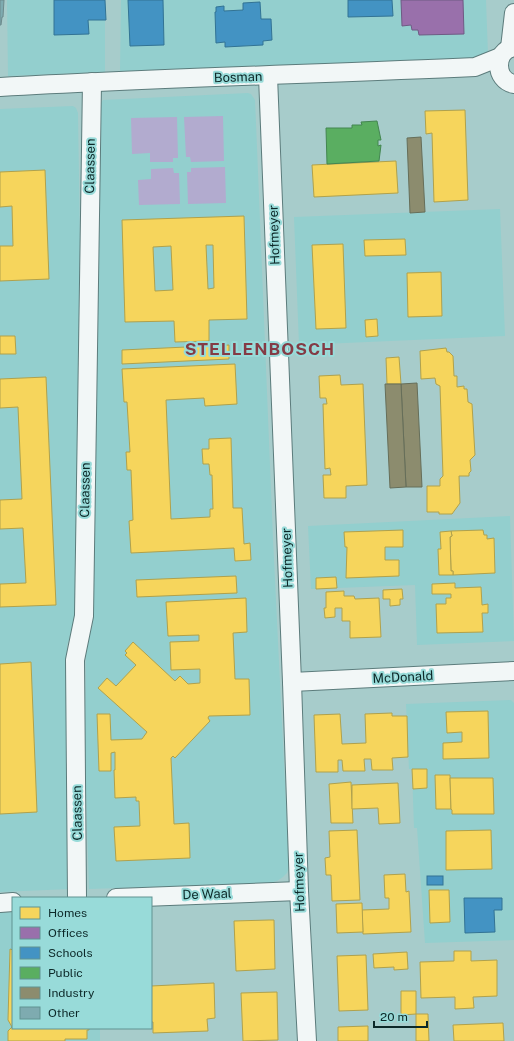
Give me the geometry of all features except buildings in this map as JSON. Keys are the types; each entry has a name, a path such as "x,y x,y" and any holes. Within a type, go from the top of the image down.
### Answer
{"street":[{"path":"510,84 499,70 499,63 508,50 514,13"},
{"name":"Bosman","path":"0,87 475,67 508,50"},
{"name":"Bosman","path":"475,67 510,84"},
{"name":"Hofmeyer","path":"268,76 299,891 307,1041"},
{"name":"Claassen","path":"77,897 75,660 84,616 92,82"},
{"name":"McDonald","path":"292,682 514,671"},
{"name":"De Waal","path":"142,897 299,891"},
{"path":"0,903 12,902"}],"shaded area":[{"path":"7,0 105,0 105,72 8,76"},
{"path":"121,0 486,0 488,55 471,58 120,72"},
{"path":"251,94 255,100 273,539 289,867 287,873 283,877 277,881 269,883 89,889 85,754 86,642 93,625 101,103 103,100"},
{"path":"73,106 76,108 78,113 80,241 75,623 67,645 66,729 70,889 0,892 0,109"},
{"path":"223,116 224,161 191,162 190,157 186,157 184,117"},
{"path":"177,117 178,158 173,158 173,162 150,162 150,153 132,154 131,118"},
{"path":"225,167 226,203 188,204 187,172 191,172 191,168"},
{"path":"173,168 174,173 179,173 180,204 139,205 138,180 151,179 151,169"},
{"path":"500,209 505,336 299,345 294,217"},
{"path":"510,516 514,641 417,645 415,585 311,589 308,526"},
{"path":"511,700 514,703 514,940 425,943 417,828 414,828 412,769 409,769 406,704"},
{"path":"12,912 12,1029 100,1029 100,1041 0,1041 0,913"}],"district":[{"name":"STELLENBOSCH","path":"260,349"}]}
